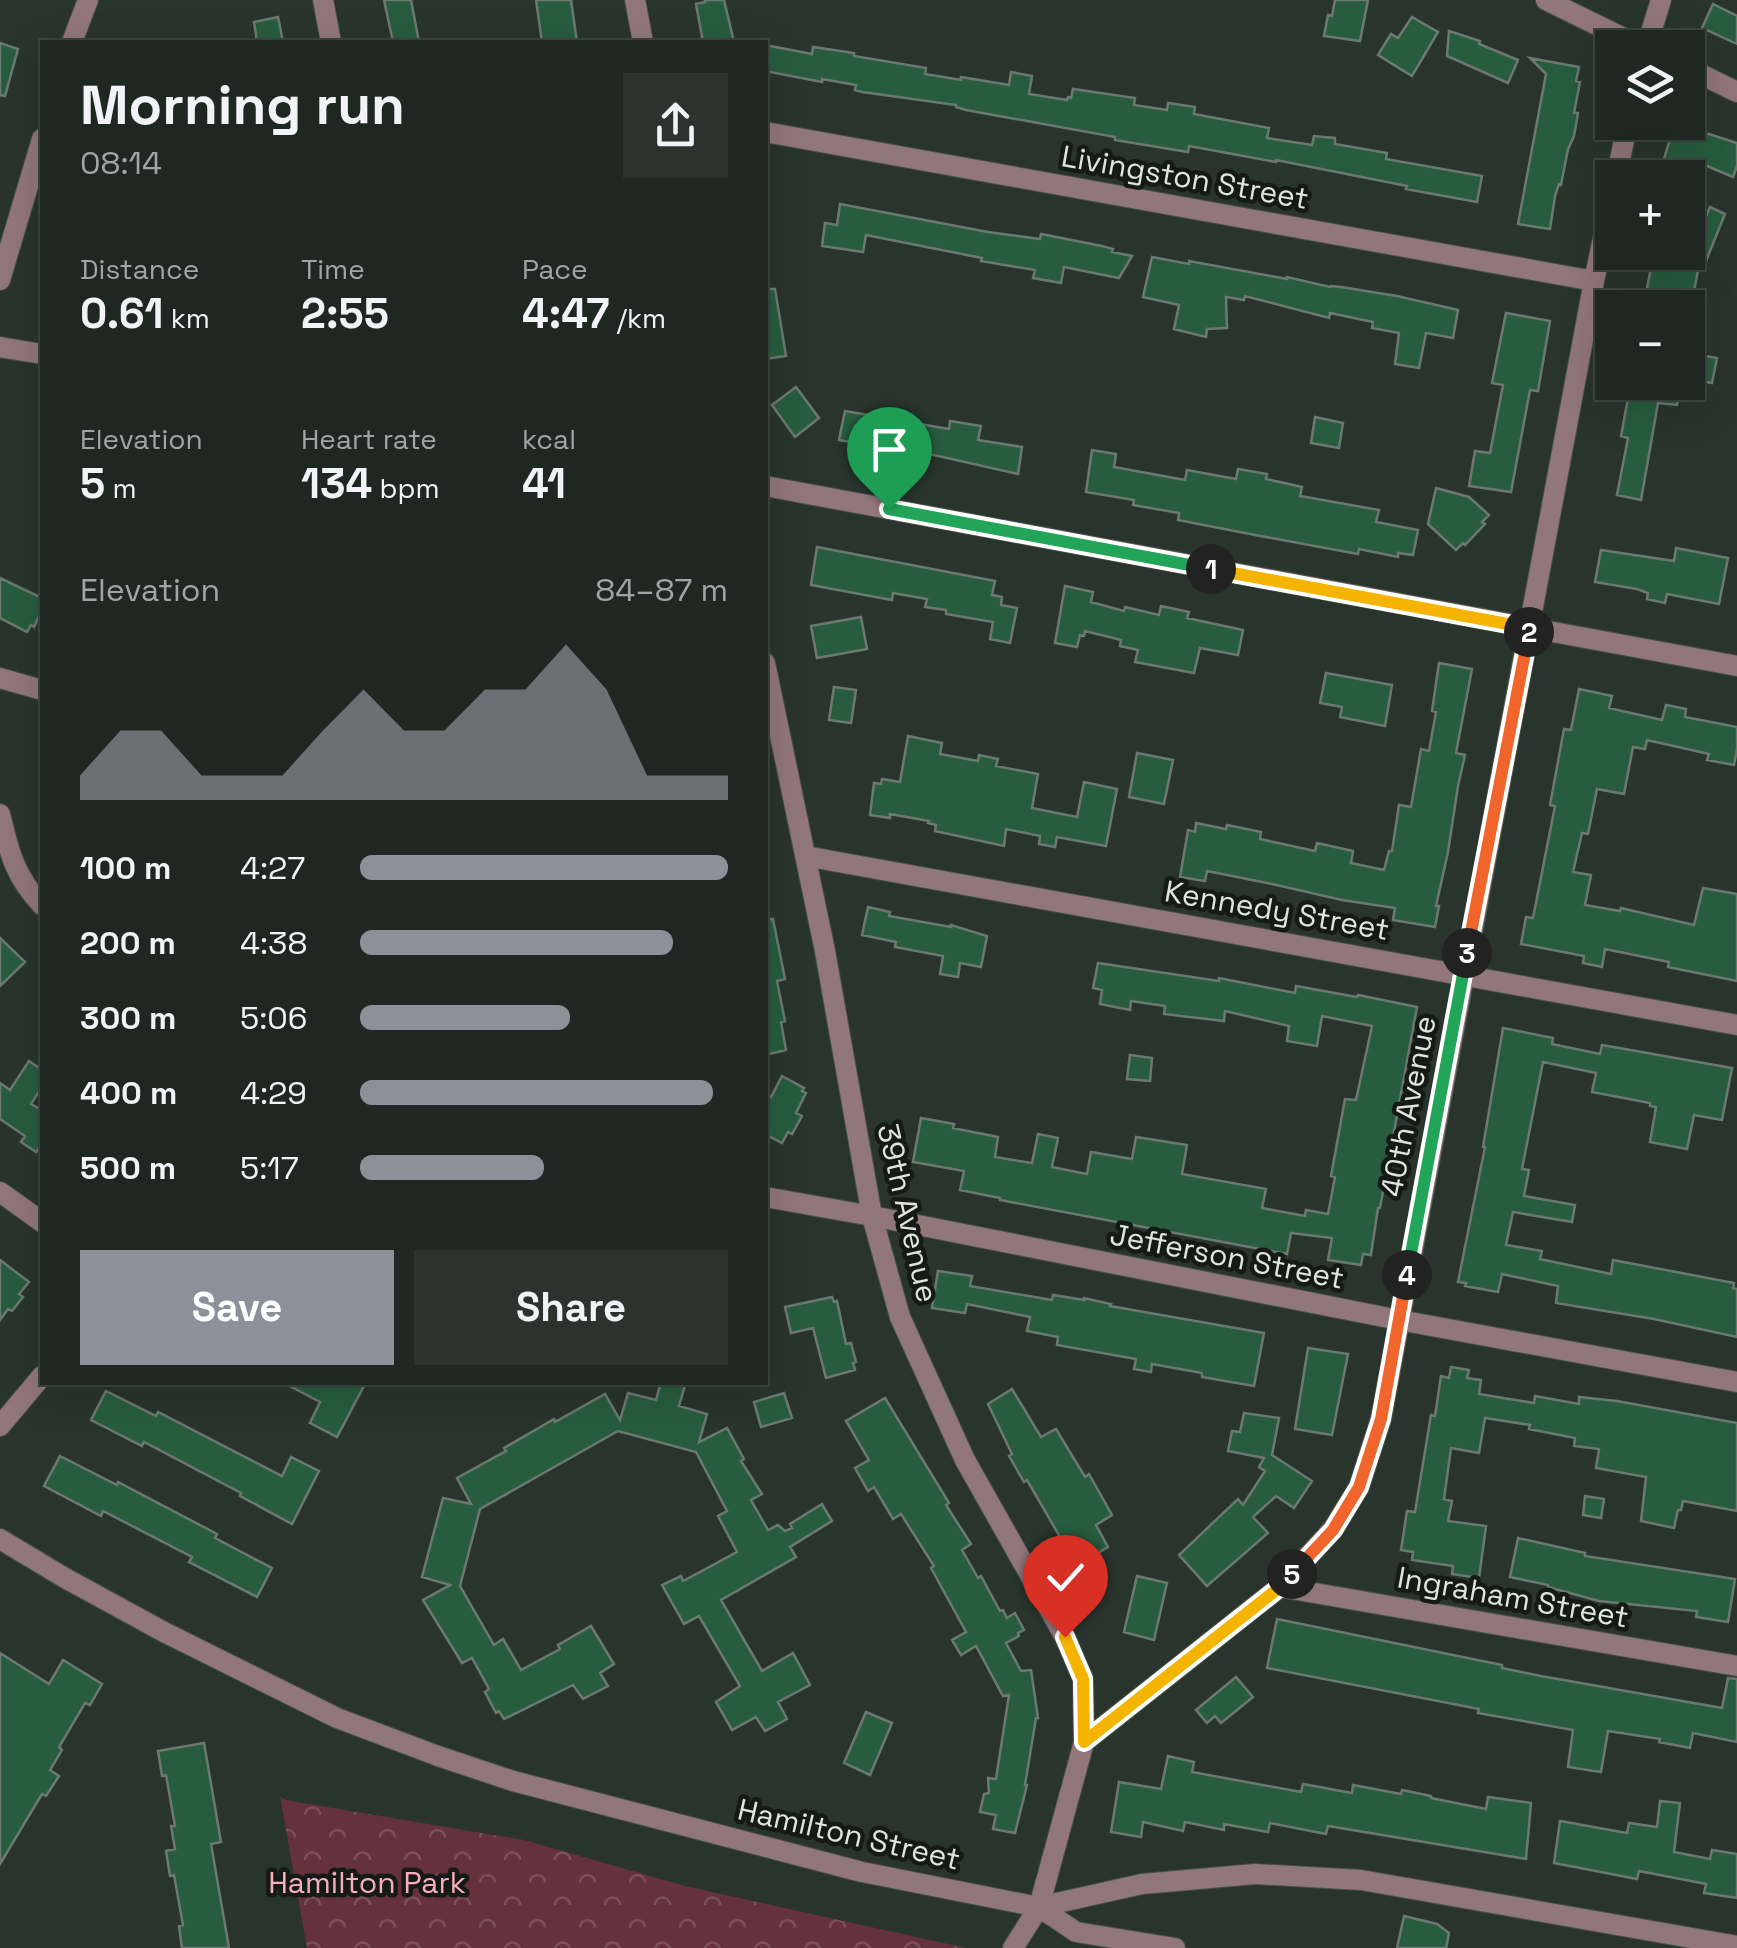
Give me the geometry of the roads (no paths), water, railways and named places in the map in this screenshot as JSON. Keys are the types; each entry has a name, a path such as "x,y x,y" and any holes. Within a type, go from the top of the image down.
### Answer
{"street":[{"path":"73,40 88,0"},
{"path":"323,0 331,40"},
{"path":"635,0 642,40"},
{"path":"1546,0 1608,30"},
{"path":"1651,30 1660,0"},
{"path":"1705,76 1737,92"},
{"name":"Livingston Street","path":"768,133 1594,281"},
{"path":"0,280 40,146"},
{"name":"40th Avenue","path":"1084,1742 1280,1587 1333,1530 1359,1487 1381,1419 1596,270"},
{"path":"0,347 40,354"},
{"path":"768,487 1737,666"},
{"name":"39th Avenue","path":"768,677 825,951 872,1216 900,1318 956,1442 1065,1637 1083,1679 1084,1742"},
{"path":"0,678 40,689"},
{"path":"0,814 10,859 40,903"},
{"name":"Kennedy Street","path":"805,856 1737,1025"},
{"path":"0,1192 40,1221"},
{"name":"Jefferson Street","path":"768,1198 1737,1382"},
{"path":"0,1426 40,1378"},
{"name":"Hamilton Street","path":"0,1539 164,1632 337,1718 513,1781 862,1872 1039,1906 1142,1884 1255,1874 1344,1879 1737,1946"},
{"name":"Ingraham Street","path":"1280,1587 1737,1666"},
{"path":"1012,1948 1039,1906 1084,1742"},
{"path":"1039,1906 1076,1932 1174,1948"}],"park label":[{"name":"Hamilton Park","path":"367,1882"}]}
